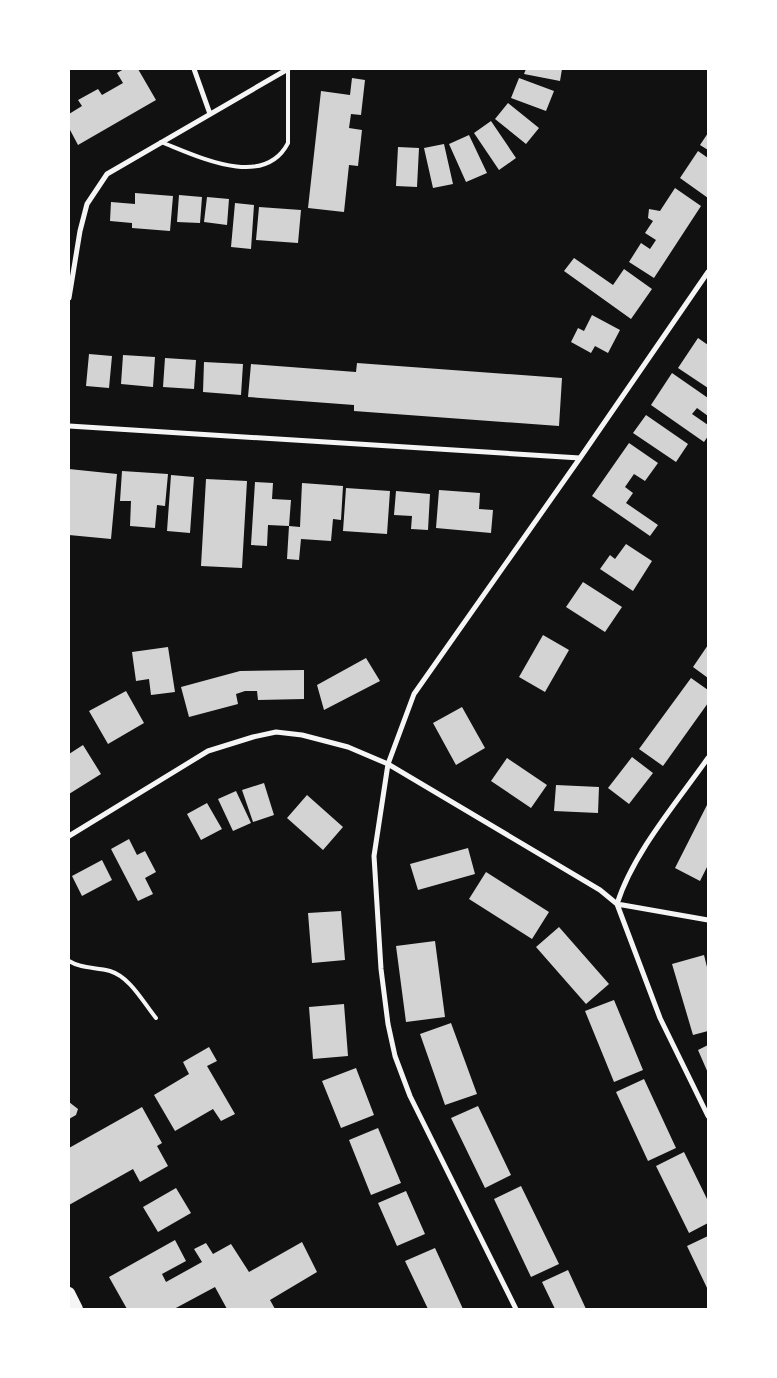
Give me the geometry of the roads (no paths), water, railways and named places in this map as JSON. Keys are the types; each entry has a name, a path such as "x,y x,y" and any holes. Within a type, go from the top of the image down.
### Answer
{"main road":[{"path":"69,1293 77,1309"}],"street":[{"path":"194,69 210,114"},
{"path":"69,298 80,231 87,204 107,174 288,69"},
{"path":"516,1309 410,1096 395,1056 388,1024 381,969 374,856 388,764 414,694 708,272"},
{"path":"69,426 580,458"},
{"path":"69,836 208,751 276,732 302,735 348,747 388,764 600,890 617,904 708,920"},
{"path":"708,758 640,856 622,888 617,904 660,1018 708,1116"}],"lane":[{"path":"161,142 219,163 238,166 254,166 275,160 288,143 288,69"},
{"path":"69,961 83,968 110,971 120,977 130,985 156,1018"}]}
